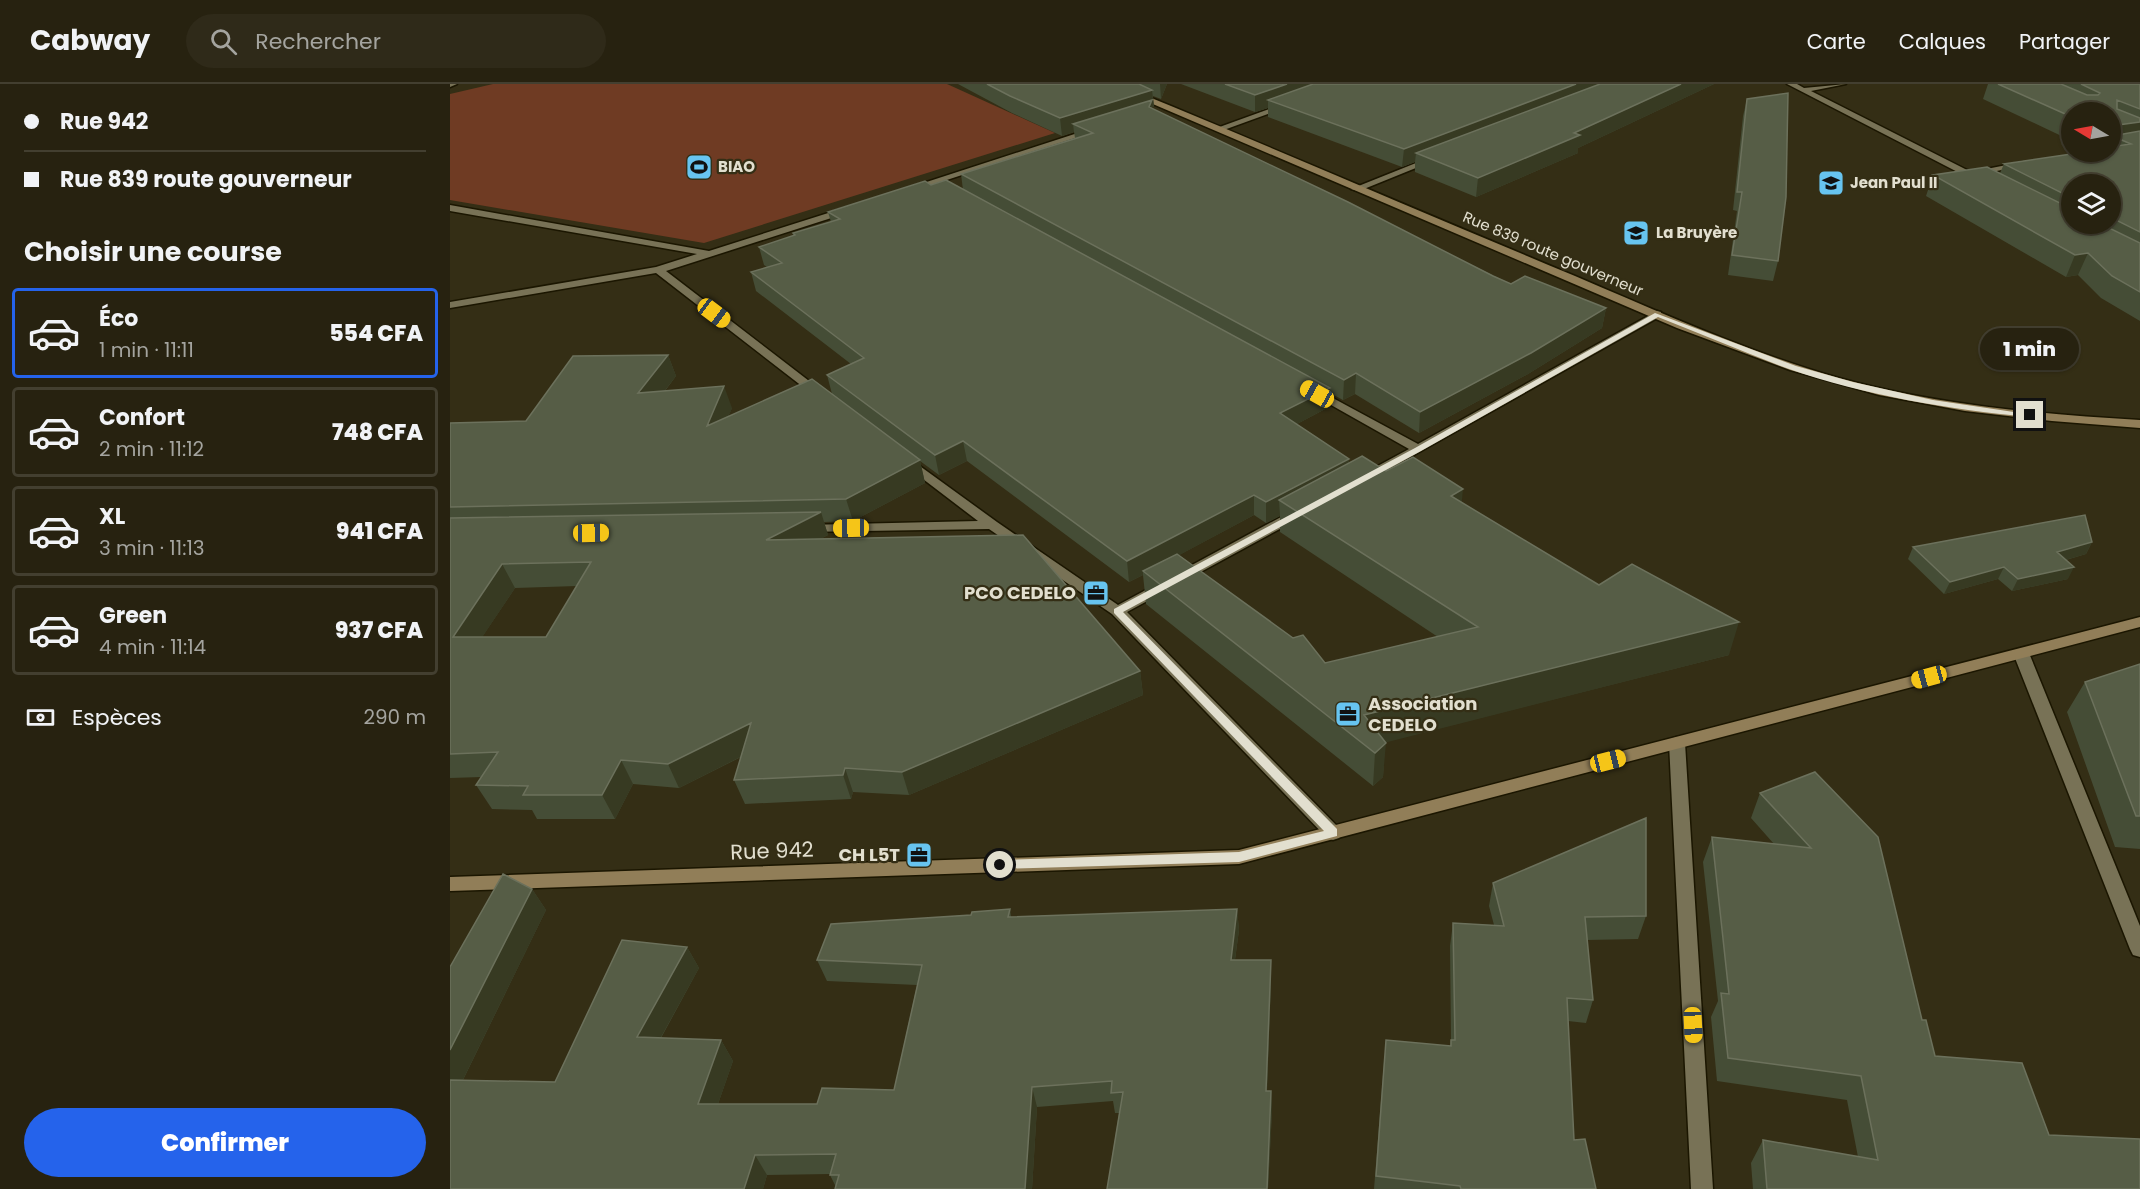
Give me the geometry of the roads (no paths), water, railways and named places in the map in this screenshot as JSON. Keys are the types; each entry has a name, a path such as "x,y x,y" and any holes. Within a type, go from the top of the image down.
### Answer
{"street":[{"name":"Rue 839 route gouverneur","path":"1110,84 1657,315 1794,368 1851,384 1986,411 2140,424"},
{"path":"1791,84 1989,185"},
{"path":"1803,90 1842,84"},
{"path":"1218,129 1296,103"},
{"path":"1156,111 1167,107"},
{"path":"899,193 938,185 1100,128"},
{"path":"1356,189 1444,155"},
{"path":"1969,174 2035,163"},
{"path":"450,305 658,270 855,207"},
{"path":"450,208 710,254"},
{"path":"658,270 835,405"},
{"path":"1356,483 1657,315"},
{"path":"1304,387 1418,449"},
{"path":"900,454 992,525 1117,611 1333,833"},
{"path":"1117,611 1304,511"},
{"path":"792,529 992,525"},
{"name":"Rue 942","path":"450,884 1239,857 2140,622"},
{"path":"2021,653 2140,949"},
{"path":"1677,743 1702,1189"}],"place":[{"name":"BIAO","path":"699,167"},
{"name":"Jean Paul II","path":"1831,183"},
{"name":"La Bruyère","path":"1636,233"},
{"name":"PCO CEDELO","path":"1096,593"},
{"name":"Association CEDELO","path":"1348,714"},
{"name":"CH L5T","path":"919,855"}]}
